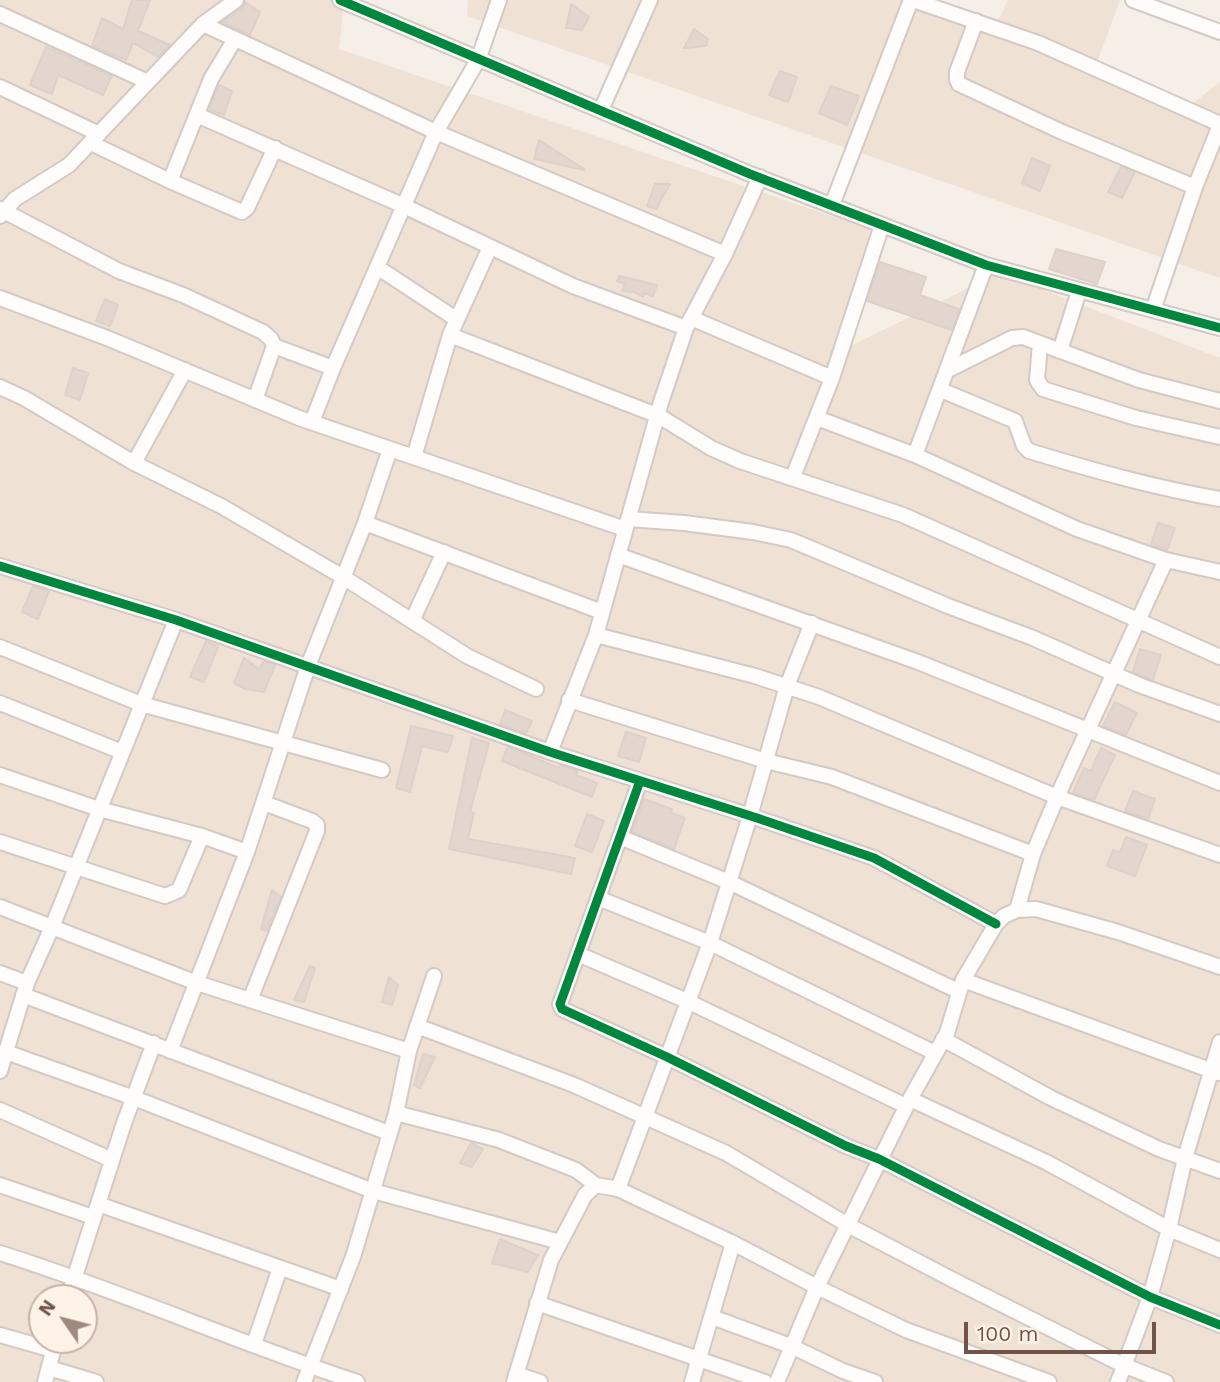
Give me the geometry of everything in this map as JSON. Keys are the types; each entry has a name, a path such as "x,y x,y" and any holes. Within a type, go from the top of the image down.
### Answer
{"street":[{"path":"236,0 203,24 69,165 15,199 1,212 119,271 183,295 263,332 274,346 255,400"},
{"path":"340,0 760,177 986,265 1220,328"},
{"path":"312,422 436,132 478,60 499,0"},
{"path":"601,110 650,0"},
{"path":"832,205 912,0 1038,43 1220,125 1195,187 1153,310"},
{"path":"1133,0 1220,32"},
{"path":"0,14 148,82"},
{"path":"976,21 957,72 959,84 1062,132 1195,187"},
{"path":"203,24 436,132 725,254"},
{"path":"170,181 211,79 235,39"},
{"path":"0,87 170,181 242,212 247,208 275,148"},
{"path":"197,115 404,206 573,286 689,323 832,378"},
{"path":"550,752 596,635 626,524 689,323 725,254 760,177"},
{"path":"793,478 832,378 882,225"},
{"path":"414,457 450,335 490,247"},
{"path":"915,455 986,265"},
{"path":"377,267 456,320"},
{"path":"1060,351 1079,291"},
{"path":"0,298 312,422 626,524 684,523 791,540 948,606 1033,638 1114,675 1220,714"},
{"path":"450,335 659,416 710,448 740,461 903,515 1220,657"},
{"path":"948,370 1012,338 1023,337 1139,380 1220,401"},
{"path":"1040,344 1037,380 1043,389 1136,418 1220,438"},
{"path":"274,346 333,368"},
{"path":"134,464 185,370"},
{"path":"0,387 24,398 134,464 221,506 343,577 476,661 536,689"},
{"path":"941,390 1015,421 1028,451 1182,493 1220,499"},
{"path":"817,418 915,455 1050,518 1166,560 1220,572"},
{"path":"170,1051 247,852 308,666 365,523 390,449"},
{"path":"365,523 602,612"},
{"path":"412,621 444,552"},
{"path":"618,555 722,594 812,622 1220,783"},
{"path":"1017,910 1033,854 1057,797 1166,560"},
{"path":"0,566 176,620 550,752 874,858 996,924"},
{"path":"0,1071 5,1044 25,989 176,620"},
{"path":"618,1189 709,943 750,816 787,687 812,622"},
{"path":"596,635 755,676 819,697 1057,797 1220,855"},
{"path":"0,647 141,704 382,770"},
{"path":"569,701 766,761 832,777 1033,854"},
{"path":"0,703 122,752"},
{"path":"0,775 99,809 202,836 247,852"},
{"path":"640,781 560,1004 562,1009 667,1057 846,1146 879,1159 1150,1297 1220,1325"},
{"path":"250,1000 317,831 317,825 312,821 264,803"},
{"path":"0,842 166,895 179,890 202,836"},
{"path":"620,837 729,882 960,985 1216,1073"},
{"path":"598,898 709,943 935,1053"},
{"path":"0,907 197,983 409,1051"},
{"path":"777,1382 817,1287 879,1159 943,1040 960,985 996,924 1004,916 1017,910 1036,909 1118,932 1220,967"},
{"path":"578,954 1046,1162 1169,1229 1220,1250"},
{"path":"0,973 25,989 170,1051 389,1133"},
{"path":"304,1382 341,1289 373,1191 396,1113 409,1051 434,976"},
{"path":"417,1027 574,1085 726,1153 848,1225 955,1281 1123,1365 1166,1382"},
{"path":"943,1040 1051,1098 1159,1149 1220,1171"},
{"path":"1118,1382 1150,1297 1185,1158 1216,1073 1220,1042"},
{"path":"72,1284 154,1043"},
{"path":"5,1044 134,1098 373,1191 560,1242"},
{"path":"0,1110 112,1160"},
{"path":"396,1113 499,1140 576,1170 596,1185 618,1189 906,1330 1049,1382"},
{"path":"0,1185 96,1210 341,1289"},
{"path":"540,1382 515,1378 551,1260 585,1195 596,1185"},
{"path":"692,1382 733,1243"},
{"path":"0,1253 74,1276 356,1382"},
{"path":"254,1344 280,1268"},
{"path":"537,1303 765,1382"},
{"path":"712,1317 793,1347 843,1371 875,1382"},
{"path":"0,1335 28,1340"},
{"path":"52,1354 47,1375 96,1382"}],"shaded area":[{"path":"0,0 344,0 339,49 870,229 853,345 999,273 1220,358 1220,1382 0,1382"},
{"path":"468,0 916,0 993,32 1008,0 1120,0 1092,76 1188,107 1220,82 1220,278 467,16"}],"building":[{"path":"132,0 150,0 138,31 170,45 158,57 133,43 126,60 92,46 102,18 123,29"},
{"path":"245,2 260,12 250,35 222,22 242,8"},
{"path":"571,4 589,17 582,30 566,28"},
{"path":"694,29 708,39 706,46 684,48"},
{"path":"46,47 112,76 103,95 58,75 52,94 30,85"},
{"path":"780,71 797,77 788,102 769,95"},
{"path":"219,85 232,91 224,115 209,109"},
{"path":"831,86 859,96 847,125 819,113"},
{"path":"539,140 584,169 584,170 534,159"},
{"path":"1032,158 1050,166 1040,191 1022,183"},
{"path":"1121,167 1135,172 1122,198 1108,192"},
{"path":"655,184 670,184 656,209 647,206"},
{"path":"1056,249 1105,262 1097,284 1049,269"},
{"path":"880,262 926,277 920,295 959,309 952,330 867,301"},
{"path":"619,276 657,285 653,296 644,293 643,297 634,292 622,291 625,284 617,281"},
{"path":"105,299 118,305 110,326 96,321"},
{"path":"73,368 88,373 80,400 65,395"},
{"path":"1158,523 1175,528 1167,550 1151,545"},
{"path":"33,586 49,591 38,619 22,612"},
{"path":"206,641 218,647 204,682 190,677"},
{"path":"1140,649 1161,655 1153,680 1133,672"},
{"path":"244,658 259,669 264,661 275,665 264,692 245,689 234,683"},
{"path":"1115,702 1137,713 1126,735 1103,726"},
{"path":"505,710 532,721 526,733 500,724"},
{"path":"411,726 453,736 448,752 422,746 410,792 396,788"},
{"path":"626,732 646,738 639,762 618,756"},
{"path":"472,738 489,743 470,812 474,813 468,839 575,858 571,874 449,849"},
{"path":"508,747 559,768 560,765 577,771 576,775 597,783 592,797 502,761"},
{"path":"1101,748 1115,755 1094,800 1073,793 1084,768 1091,771"},
{"path":"1133,791 1155,799 1148,819 1125,811"},
{"path":"644,799 672,809 671,813 685,818 674,849 632,832"},
{"path":"587,814 604,821 592,852 575,846"},
{"path":"1126,837 1147,845 1135,876 1107,866 1113,850 1120,852"},
{"path":"272,890 281,897 266,931 261,929"},
{"path":"310,966 315,968 304,1002 294,1000"},
{"path":"389,977 398,985 392,1005 382,1002"},
{"path":"423,1054 435,1057 420,1088 414,1085"},
{"path":"471,1143 483,1149 472,1167 460,1163"},
{"path":"500,1239 538,1255 528,1272 492,1263"}],"cycle path":[{"path":"340,0 750,174 986,265 1220,328"},
{"path":"0,566 176,620 550,752 874,858 996,924"},
{"path":"640,781 560,1004 562,1009 667,1057 846,1146 879,1159 1150,1297 1220,1325"}]}
